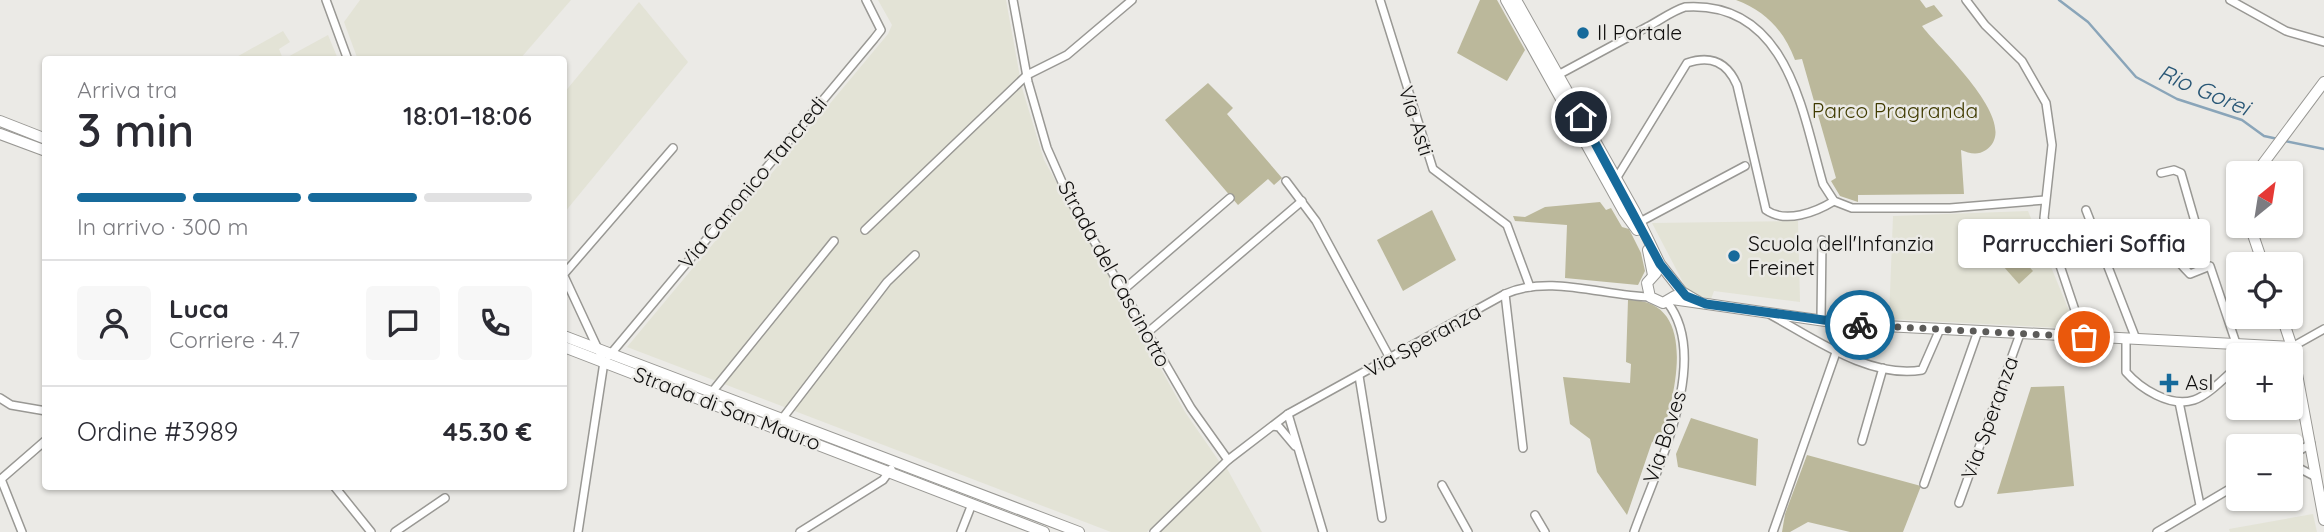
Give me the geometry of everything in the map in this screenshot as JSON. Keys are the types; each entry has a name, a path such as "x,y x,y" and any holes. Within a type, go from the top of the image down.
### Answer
{"street":[{"path":"326,0 347,56"},
{"name":"Via Canonico Tancredi","path":"607,358 881,30 866,0"},
{"name":"Strada del Cascinotto","path":"1013,0 1027,75 1046,148 1075,211 1191,408 1228,460"},
{"path":"865,230 1027,75 1067,55 1132,0"},
{"name":"Via Asti","path":"1380,0 1433,169 1507,225 1530,287"},
{"path":"1506,0 1522,19 1558,75 1616,179 1647,249 1653,275"},
{"path":"1516,0 1522,19 1624,212 1637,224 1660,264 1677,285 1670,301 1658,303 1645,295 1647,283 1653,275 1668,274"},
{"path":"1966,0 1985,25 2022,61 2046,103 2052,145 2044,218 2084,337"},
{"path":"2230,0 2286,31 2322,41"},
{"path":"1558,75 1683,7 1708,3 1731,7 1755,18 1773,34 1789,62 1823,184 1835,201 1852,208 1950,208 2045,200"},
{"path":"1616,179 1687,63 1706,58 1720,62 1732,73 1737,85 1766,210 1774,216 1793,216 1811,213 1835,201"},
{"path":"2264,161 2324,82"},
{"path":"2,120 42,137"},
{"path":"0,134 42,150"},
{"path":"567,272 673,148"},
{"path":"1637,224 1745,166"},
{"path":"2161,173 2174,170 2181,173 2196,225 2175,238 2173,246 2177,261 2190,274 2210,266 2238,343"},
{"path":"1286,181 1316,221 1391,360"},
{"path":"1122,291 1230,198"},
{"path":"1147,333 1302,201"},
{"path":"2086,210 2131,339 2126,372 2140,388 2179,402 2195,400 2226,375"},
{"path":"1821,320 1822,240"},
{"name":"Strada di San Mauro","path":"712,392 834,241"},
{"name":"Strada di San Mauro","path":"782,418 887,282 915,256"},
{"path":"567,282 597,349"},
{"name":"Via Speranza","path":"1677,285 1686,296 1706,304"},
{"name":"Via Speranza","path":"1154,532 1228,460 1288,414 1391,360 1504,294 1530,287 1558,286 1645,295"},
{"path":"1504,294 1523,448"},
{"name":"Via Speranza","path":"1670,301 1846,324 2226,343"},
{"name":"Via Boves","path":"1634,532 1676,417 1684,375 1679,318 1670,301"},
{"path":"1767,313 1838,352 1903,373 1922,370 1940,329"},
{"path":"1773,532 1846,324"},
{"path":"2298,343 2324,329"},
{"name":"Via Speranza","path":"1924,484 1978,331"},
{"name":"Via Speranza","path":"1959,503 2020,334"},
{"name":"Strada di San Mauro","path":"567,337 597,349 607,358 1044,532"},
{"name":"Strada di San Mauro","path":"567,348 712,392 1079,532"},
{"path":"578,532 607,358"},
{"path":"1862,441 1882,368"},
{"path":"1359,376 1382,517"},
{"path":"0,398 11,405 42,410"},
{"path":"2179,402 2200,505"},
{"path":"2303,403 2316,477 2322,494 2324,520"},
{"path":"1288,414 1323,532"},
{"path":"1273,426 1279,427 1297,449"},
{"path":"22,532 1,480 42,444"},
{"path":"2303,449 2311,444"},
{"path":"800,532 883,480 890,472 893,461"},
{"path":"2303,470 2316,477"},
{"path":"1442,485 1468,532"},
{"path":"337,490 371,532"},
{"path":"2157,532 2226,491"},
{"path":"395,532 445,498"},
{"path":"961,532 972,504"},
{"path":"1535,515 1545,532"}],"shaded area":[{"path":"360,0 571,0 523,56 357,56 344,22"},
{"path":"878,0 1006,0 1022,88 1044,160 1185,412 1221,464 1147,532 1111,532 627,347 888,34 892,25"},
{"path":"639,2 688,62 567,209 567,89"},
{"path":"283,31 290,42 279,49 282,56 238,56"},
{"path":"328,35 337,56 290,56"},
{"path":"2028,211 2072,318 2071,324 2062,328 1889,319 1893,216"},
{"name":"Scuola dell'Infanzia Freinet","path":"1798,221 1800,302 1714,291 1711,299 1694,294 1686,288 1652,223"},
{"path":"1225,465 1262,532 1156,532"},
{"path":"2313,514 2317,532 2230,532 2229,529"}],"green space":[{"path":"1480,0 1497,0 1525,50 1507,81 1457,53"},
{"name":"Parco Pragranda","path":"1736,0 1920,0 1926,8 1934,5 1943,16 1922,26 1974,86 1994,123 1995,138 1986,150 1970,153 1961,150 1964,194 1858,195 1858,202 1840,196 1831,181 1836,178 1802,59 1795,60 1773,23"},
{"path":"1208,83 1233,108 1227,114 1282,178 1274,185 1268,179 1238,205 1165,120"},
{"path":"1600,202 1606,210 1611,208 1622,227 1629,229 1641,253 1645,271 1638,285 1565,278 1567,225 1515,221 1513,216 1525,217 1545,207"},
{"path":"1432,210 1456,260 1403,291 1377,240"},
{"path":"2009,245 2033,271 2019,284 1995,257"},
{"path":"1628,300 1651,304 1666,316 1674,334 1677,356 1671,403 1665,425 1659,444 1652,442 1627,515 1597,472 1590,439 1570,424 1563,377 1630,383 1631,364 1626,362"},
{"path":"2064,386 2074,486 1997,494 2031,387"},
{"path":"1691,418 1758,439 1756,486 1678,467 1676,454"},
{"path":"1807,455 1921,486 1903,532 1850,532 1808,522 1790,532 1782,532 1785,514"}],"waterway":[{"name":"Rio Gorei","path":"2059,0 2088,22 2136,77 2177,99 2242,120 2264,136 2278,139"},
{"name":"Rio Gorei","path":"2285,141 2324,149"}],"way so far":[{"path":"1860,325 2084,337"}],"place":[{"name":"Il Portale","path":"1583,33"},
{"name":"Scuola dell'Infanzia Freinet","path":"1734,256"},
{"name":"Parrucchieri Soffia","path":"2084,337"},
{"name":"Asl","path":"2169,383"}],"route":[{"path":"1581,117 1635,212 1660,264 1686,296 1706,304 1860,325"}]}
